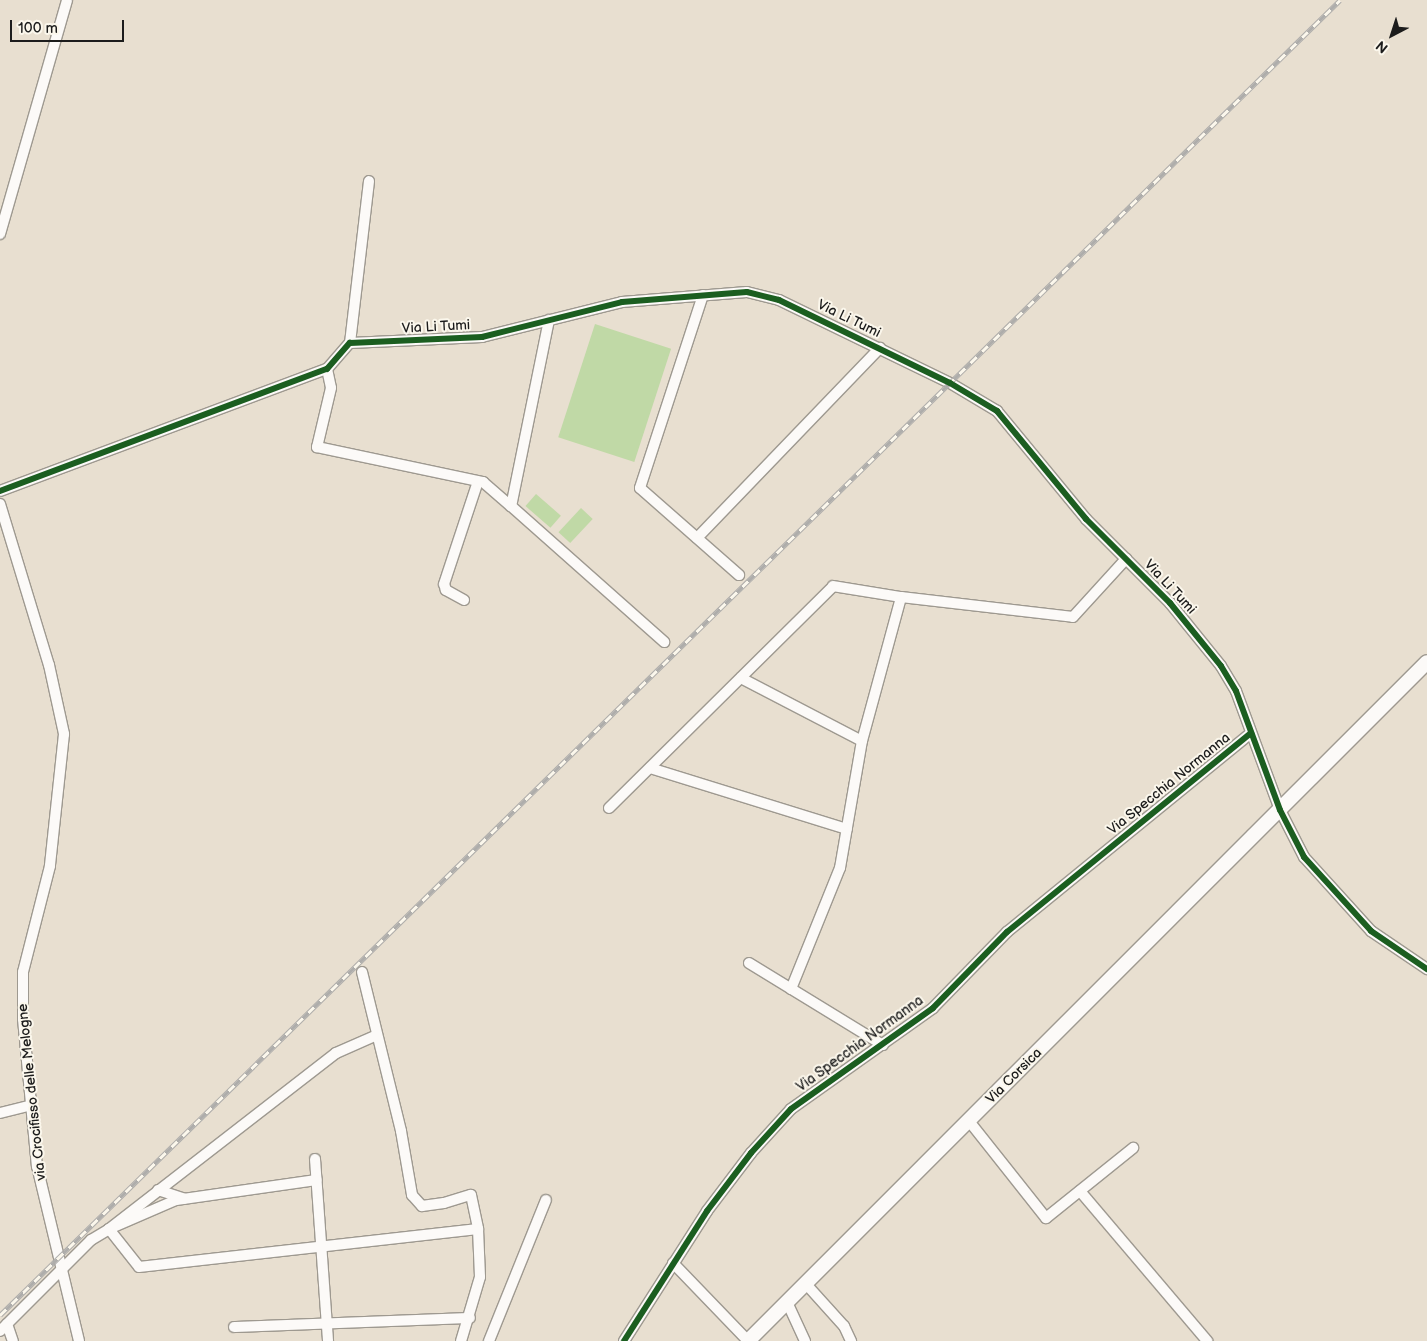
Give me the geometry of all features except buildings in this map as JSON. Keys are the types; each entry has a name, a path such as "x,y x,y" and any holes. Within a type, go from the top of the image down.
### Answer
{"main road":[{"name":"Via Corsica","path":"748,1341 1427,662"}],"street":[{"path":"0,234 66,0"},
{"path":"0,491 327,369 350,344 368,181"},
{"name":"Via Li Tumi","path":"350,344 482,337 622,302 747,292 779,300 950,383 997,411 1086,519 1126,559 1211,652 1236,691 1280,810 1304,857 1350,911 1382,940 1427,969"},
{"path":"703,295 640,488 739,575"},
{"path":"512,506 549,320"},
{"path":"697,538 880,348"},
{"path":"327,369 331,388 317,447 478,481 512,506 664,642"},
{"path":"464,600 446,590 444,584 478,481"},
{"name":"via Crocifisso delle Melogne","path":"0,504 49,664 64,734 50,866 23,972 23,1019 37,1166 79,1341"},
{"path":"609,808 833,586 1072,618 1126,559"},
{"path":"791,989 840,868 862,741 902,596"},
{"path":"741,678 862,741"},
{"name":"Via Specchia Normanna","path":"624,1341 707,1211 751,1153 791,1109 827,1081 883,1045 932,1008 1007,932 1251,733"},
{"path":"650,768 847,829"},
{"path":"749,963 883,1045"},
{"path":"362,972 401,1131 412,1195 422,1206 444,1204 471,1195 478,1229 480,1277 470,1318 461,1341"},
{"path":"13,1341 4,1327 91,1240 109,1229 336,1053 377,1035"},
{"path":"0,1113 31,1105"},
{"path":"969,1121 1046,1218 1132,1148"},
{"path":"315,1159 328,1341"},
{"path":"109,1229 186,1199 317,1180"},
{"path":"158,1190 186,1199"},
{"path":"1080,1191 1208,1341"},
{"path":"489,1341 546,1200"},
{"path":"109,1229 139,1267 478,1229"},
{"path":"673,1263 748,1341"},
{"path":"806,1284 844,1326 851,1341"},
{"path":"787,1302 805,1341"},
{"path":"234,1327 470,1318"}],"green space":[{"path":"595,324 671,349 634,462 558,437"},
{"path":"536,494 561,516 550,528 526,506"},
{"path":"581,508 593,519 570,543 558,532"}],"railway":[{"path":"0,1315 1340,0"}],"cycle path":[{"path":"0,491 327,369 350,343 482,337 622,302 747,292 779,300 950,383 997,411 1086,519 1170,603 1221,666 1236,691 1280,810 1304,857 1371,931 1427,969"},
{"path":"624,1341 707,1211 751,1153 791,1109 933,1008 1007,932 1251,733"}]}
